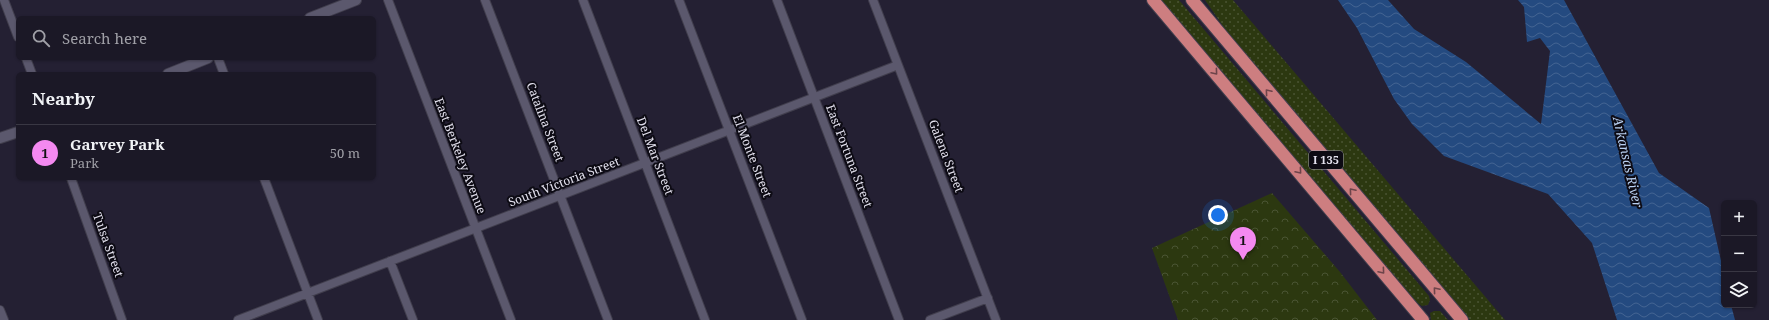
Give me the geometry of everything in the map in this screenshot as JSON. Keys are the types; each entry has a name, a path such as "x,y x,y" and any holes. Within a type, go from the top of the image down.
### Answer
{"highway":[{"path":"1146,0 1197,51"},
{"name":"I 135","path":"1153,0 1423,320"},
{"name":"I 135","path":"1192,0 1462,320"},
{"path":"1200,0 1235,52"}],"street":[{"path":"4,0 16,32"},
{"path":"315,16 356,0"},
{"name":"East Berkeley Avenue","path":"388,0 511,320"},
{"name":"Catalina Street","path":"485,0 608,320"},
{"name":"Del Mar Street","path":"583,0 705,320"},
{"name":"El Monte Street","path":"679,0 802,320"},
{"name":"East Fortuna Street","path":"777,0 899,320"},
{"name":"Galena Street","path":"873,0 996,320"},
{"path":"27,60 31,72"},
{"path":"173,72 203,60"},
{"path":"219,60 223,72"},
{"name":"South Victoria Street","path":"238,320 898,65"},
{"path":"0,138 16,133"},
{"name":"Tulsa Street","path":"72,180 122,320"},
{"path":"265,180 318,320"},
{"path":"390,261 413,320"},
{"path":"930,320 988,298"},
{"path":"0,310 4,320"}],"green space":[{"path":"1161,0 1179,0 1429,296 1430,300 1428,305 1422,306 1416,302"},
{"path":"1205,0 1233,0 1505,320 1470,320 1227,32"},
{"path":"1272,193 1340,272 1377,320 1178,320 1152,248"},
{"path":"1440,311 1448,320 1431,320 1430,313"}],"water":[{"name":"Arkansas River","path":"1338,0 1388,0 1414,29 1466,62 1541,124 1550,51 1540,38 1527,42 1524,7 1518,0 1564,0 1659,173 1709,208 1721,261 1721,308 1732,308 1735,320 1617,320 1592,243 1548,194 1444,156 1412,124 1394,99 1357,28"}],"place":[{"name":"Garvey Park","path":"1243,260"}]}
